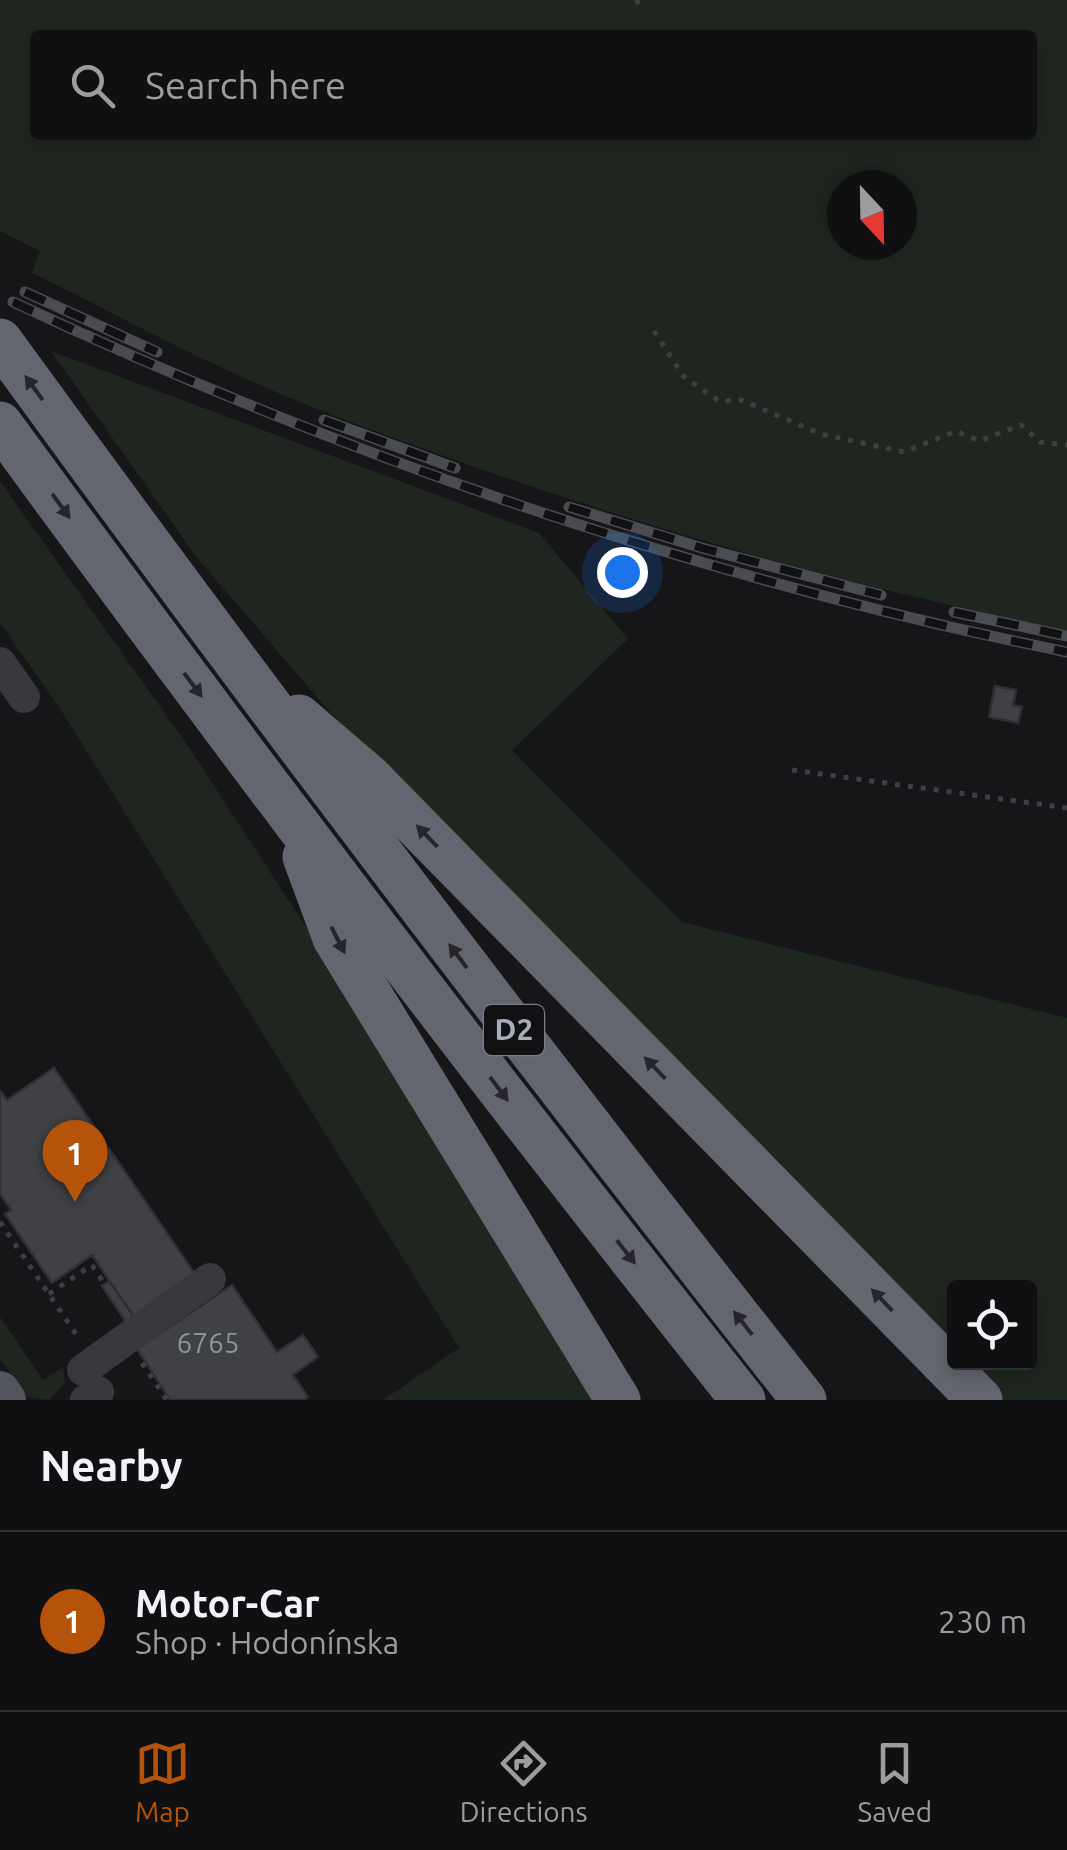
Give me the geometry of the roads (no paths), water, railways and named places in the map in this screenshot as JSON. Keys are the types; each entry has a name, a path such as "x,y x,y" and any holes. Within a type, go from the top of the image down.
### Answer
{"highway":[{"name":"D2","path":"0,341 230,657 612,1158 804,1400"},
{"name":"D2","path":"0,424 291,816 566,1176 744,1400"},
{"path":"230,657 369,777 980,1400"},
{"path":"291,816 335,938 618,1400"}],"main road":[{"path":"0,1391 6,1400"}],"lane":[{"path":"0,663 24,697"},
{"path":"90,1381 131,1336 210,1279"}],"railway":[{"path":"25,292 157,352"},
{"path":"13,302 269,413 530,508 796,589 1067,652"},
{"path":"324,420 455,468"},
{"path":"569,507 702,548 881,595"},
{"path":"954,612 1067,636"}],"place":[{"name":"Motor-Car","path":"75,1202"}]}
